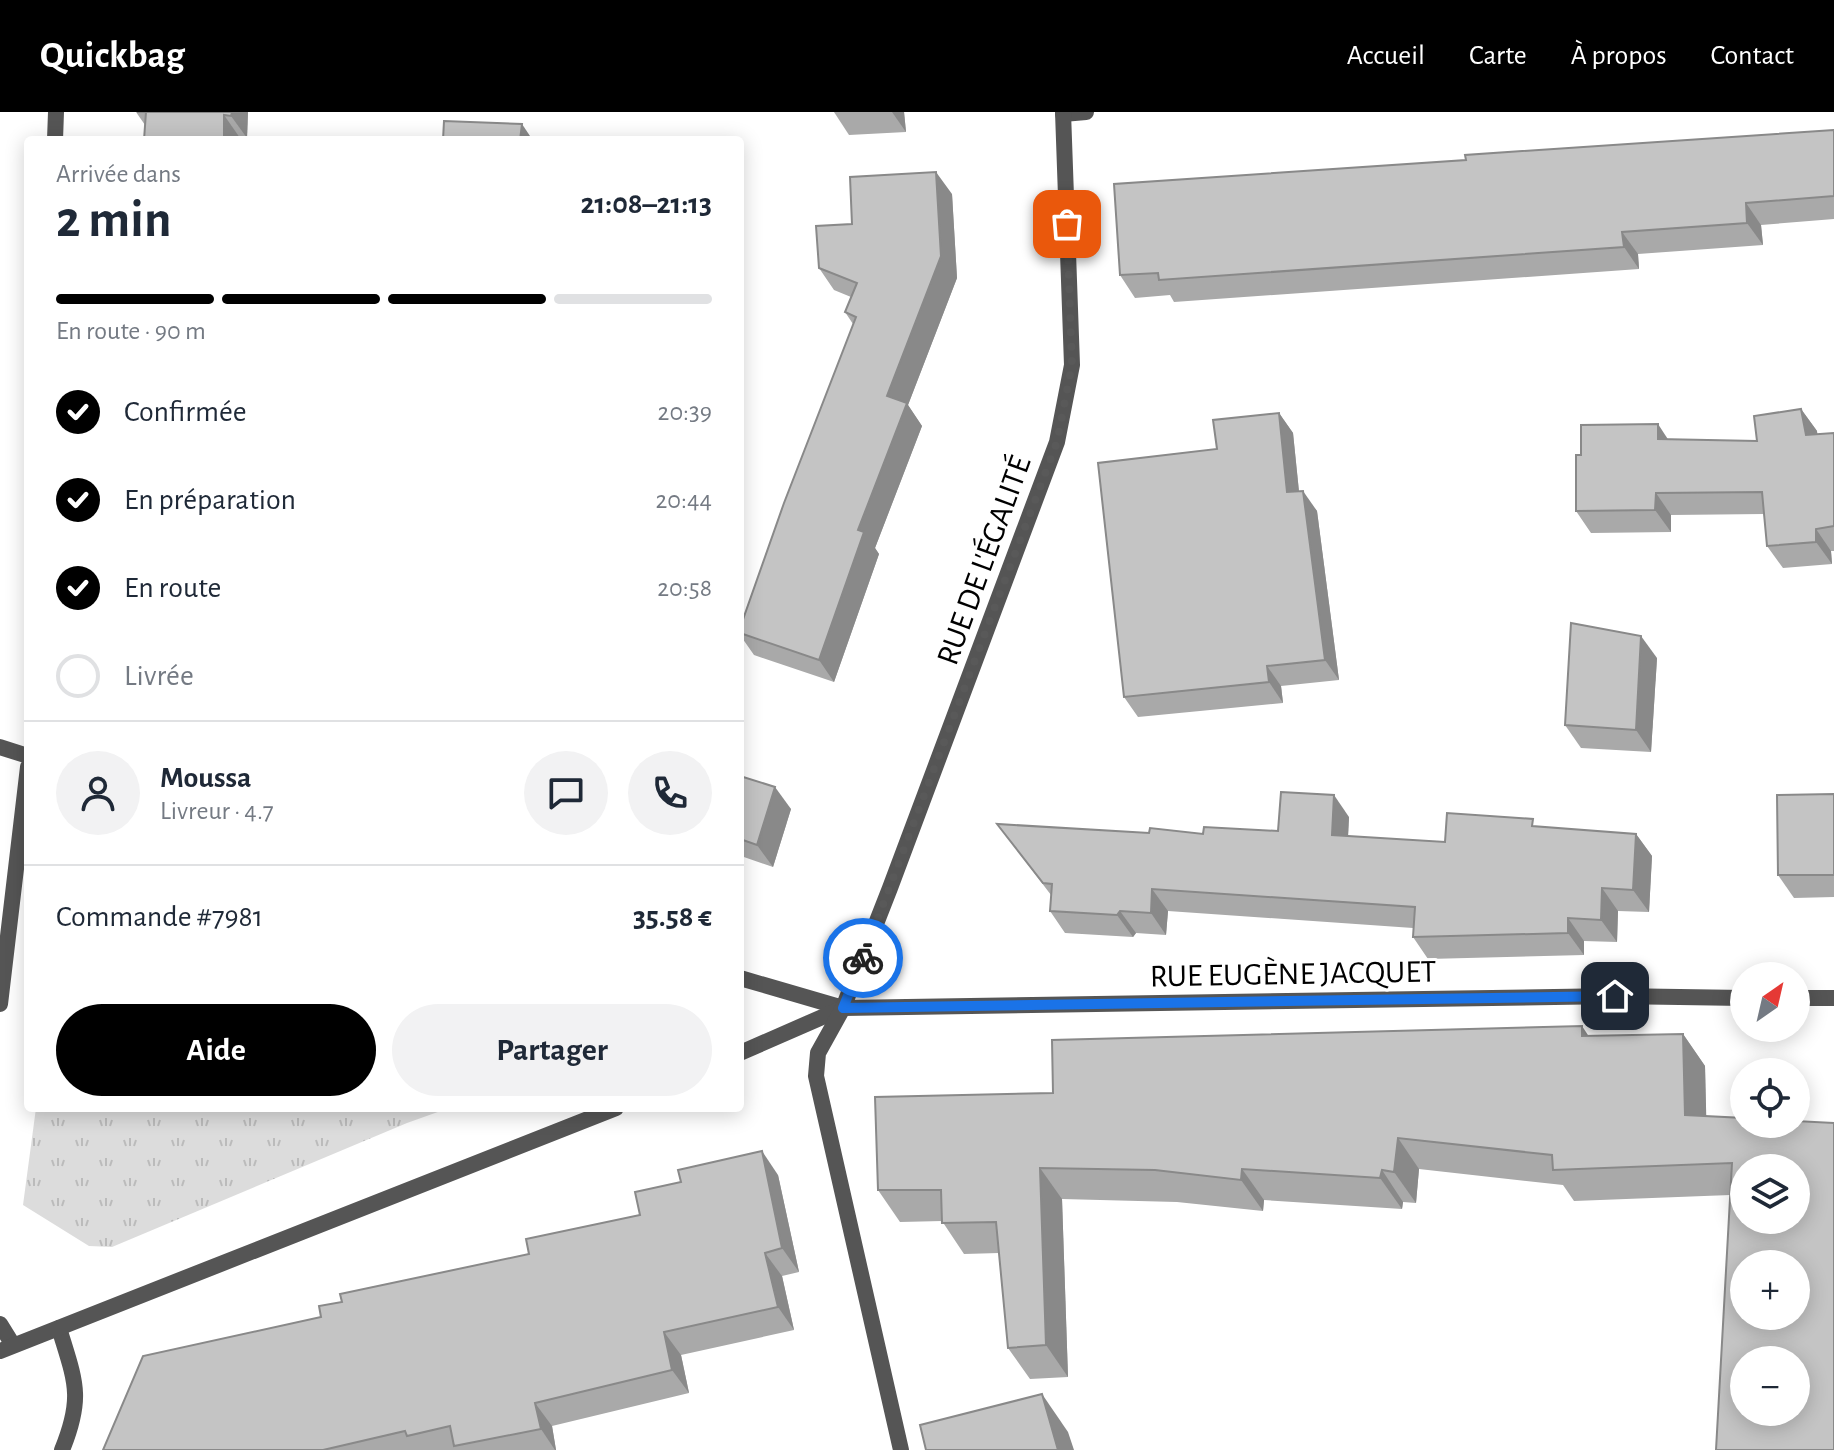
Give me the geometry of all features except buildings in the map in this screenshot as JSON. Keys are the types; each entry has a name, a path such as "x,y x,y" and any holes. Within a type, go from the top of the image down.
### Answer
{"street":[{"path":"55,136 56,112"},
{"path":"1063,113 1086,112"},
{"name":"RUE DE L'ÉGALITÉ","path":"901,1450 816,1076 818,1053 843,1008 890,888 1057,442 1072,365 1063,113"},
{"path":"0,747 24,755"},
{"path":"0,1004 24,801"},
{"path":"744,979 843,1008"},
{"name":"RUE EUGÈNE JACQUET","path":"843,1008 1615,996 1730,998"},
{"path":"1810,998 1834,998"},
{"path":"744,1051 843,1008"},
{"path":"0,1324 6,1348 606,1112"},
{"path":"59,1328 77,1388 75,1412 62,1450"}],"green space":[{"path":"35,1112 438,1112 112,1247 89,1246 23,1205"}],"way so far":[{"path":"863,958 1057,442 1072,365 1067,224"}],"route":[{"path":"863,958 843,1008 1615,996"}]}
